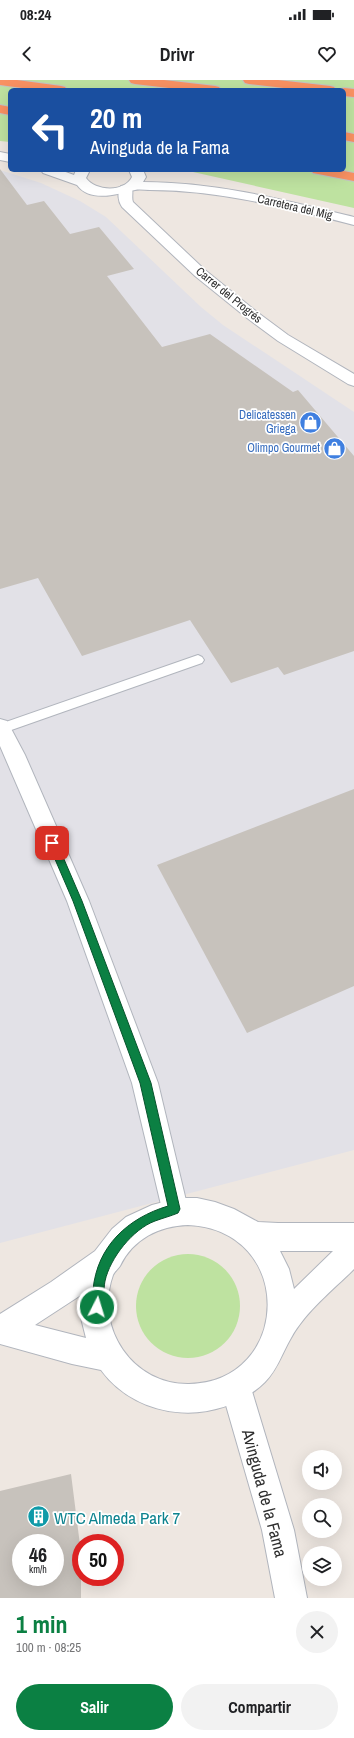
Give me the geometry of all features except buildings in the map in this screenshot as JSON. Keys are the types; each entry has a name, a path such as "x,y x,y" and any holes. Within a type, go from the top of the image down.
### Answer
{"highway":[{"path":"135,80 199,88"},
{"path":"249,80 314,88"},
{"path":"0,81 47,88"},
{"path":"328,172 354,177"}],"street":[{"path":"59,172 81,176"},
{"path":"130,188 139,179 137,172"},
{"name":"Carretera del Mig","path":"150,172 235,194 354,221"},
{"name":"Carretera del Mig","path":"81,176 90,189 99,191 177,186 235,194"},
{"name":"Carrer del Progrés","path":"130,188 125,199 127,204 200,273 283,338 354,381"},
{"path":"1,728 15,755 78,901 145,1083 174,1209"},
{"path":"354,1237 278,1237 255,1235 213,1212 200,1209 174,1209 152,1216 122,1237 108,1258 99,1281 97,1307 101,1333 111,1357 124,1374 140,1387 158,1396 178,1402 198,1401 217,1397 236,1388 256,1371 264,1360 275,1336 295,1308 354,1249"},
{"path":"237,1224 257,1242 265,1253 274,1272 279,1293 280,1307 275,1336"},
{"path":"0,1330 60,1292 108,1258"},
{"path":"0,1330 72,1350 111,1357"},
{"name":"Avinguda de la Fama","path":"236,1388 278,1530 291,1598"}],"lane":[{"path":"1,728 198,660"}],"shaded area":[{"path":"0,170 41,183 80,201 106,217 201,307 223,325 354,412 354,1150 0,1243"}],"green space":[{"path":"0,80 354,80 354,208 193,172 346,172 346,88 8,88 8,142 0,141"},
{"path":"188,1254 208,1258 225,1269 236,1286 240,1306 236,1326 225,1343 208,1354 188,1358 168,1354 151,1343 140,1326 136,1306 140,1286 151,1269 168,1258"}],"place":[{"name":"Delicatessen Griega","path":"311,422"},
{"name":"Olimpo Gourmet","path":"335,448"},
{"name":"WTC Almeda Park 7","path":"38,1517"}],"route":[{"path":"52,843 78,901 145,1083 174,1209 152,1216 122,1237 115,1246 103,1269 99,1281 97,1307"}]}
